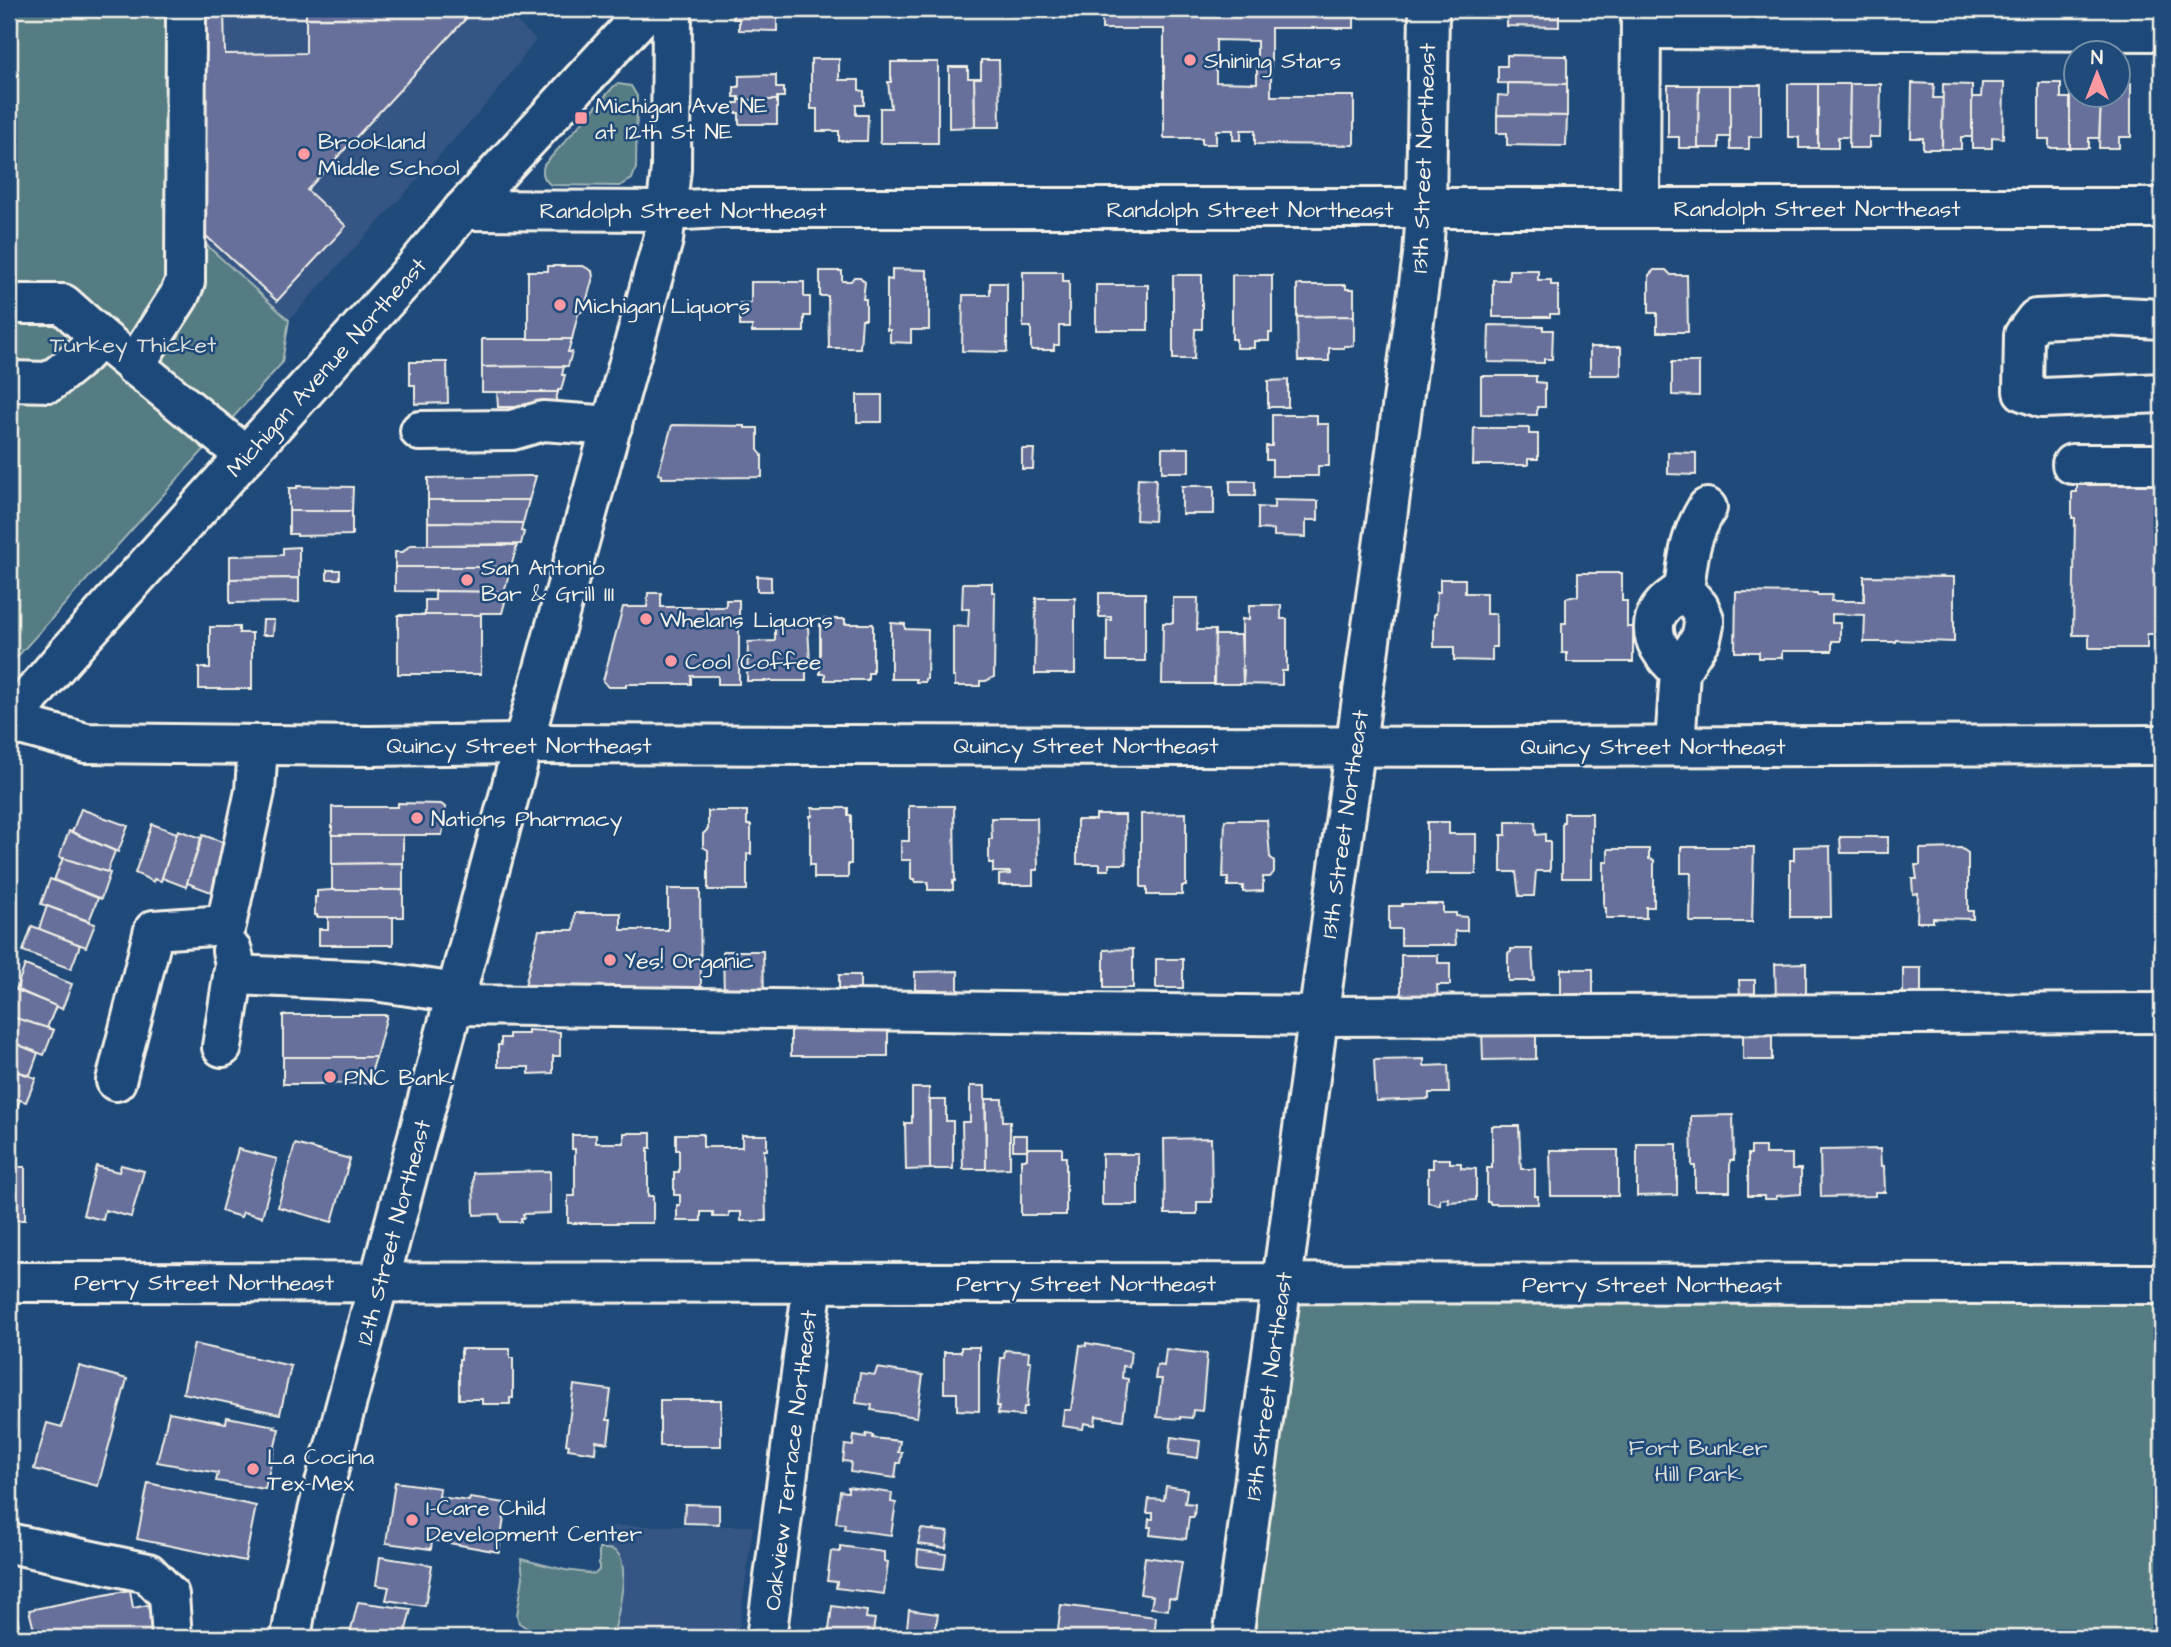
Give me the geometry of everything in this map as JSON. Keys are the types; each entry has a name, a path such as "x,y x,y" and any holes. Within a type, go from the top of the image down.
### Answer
{"street":[{"path":"134,366 179,296 185,282 186,9"},
{"name":"Michigan Avenue Northeast","path":"11,726 41,684 405,280 463,211 648,9"},
{"name":"12th Street Northeast","path":"291,1638 299,1589 318,1510 523,744 663,240 671,169 673,9"},
{"name":"13th Street Northeast","path":"1233,1638 1421,269 1426,209 1429,9"},
{"path":"1640,208 1641,19 2162,31"},
{"name":"Randolph Street Northeast","path":"463,211 667,211 721,208 2162,208"},
{"path":"9,304 63,304 134,366 246,456"},
{"path":"2162,318 2104,316 2036,319 2024,335 2023,391 2042,398 2162,393"},
{"path":"9,381 50,382 100,337"},
{"path":"420,431 512,430 543,421 611,426"},
{"path":"2072,464 2162,464"},
{"path":"1675,746 1680,671 1701,638 1704,625 1699,607 1684,590 1689,548 1696,527 1707,508"},
{"name":"Quincy Street Northeast","path":"11,726 86,743 369,746 2162,745"},
{"path":"222,1047 235,964 226,925 255,791 258,745"},
{"path":"116,1081 154,930 226,925"},
{"path":"233,975 374,981 455,999 1318,1016 2162,1013"},
{"name":"Perry Street Northeast","path":"9,1282 2162,1284"},
{"name":"Oakview Terrace Northeast","path":"766,1638 813,1283"},
{"path":"9,1543 148,1573 169,1595 172,1638"}],"shaded area":[{"name":"Brookland Middle School","path":"168,9 504,9 536,40 492,98 289,320 168,210"},
{"path":"609,1526 753,1526 738,1638 549,1638 558,1569 603,1575"}],"green space":[{"name":"Turkey Thicket","path":"9,9 168,9 168,210 289,320 282,363 9,666"},
{"path":"618,84 631,86 637,96 636,168 632,179 620,186 551,185 544,176 544,165"},
{"name":"Fort Bunker Hill Park","path":"1282,1283 2162,1284 2162,1638 1234,1638"},
{"path":"599,1549 615,1551 623,1567 622,1592 613,1638 536,1638 534,1633 519,1623 517,1615 523,1577 521,1559 595,1574 599,1570"}],"building":[{"path":"205,9 224,9 225,54 306,53 306,9 469,9 472,12 307,190 346,226 277,301 205,235"},
{"path":"777,9 783,13 783,17 777,19 777,31 739,30 739,19 733,19 734,10"},
{"name":"Shining Stars","path":"1102,9 1354,9 1354,28 1271,28 1271,96 1354,96 1354,145 1255,144 1255,130 1241,130 1241,140 1233,140 1233,130 1216,130 1216,144 1202,144 1202,138 1164,138 1164,29 1102,29","holes":["1216,40 1257,41 1257,83 1216,82"]},
{"path":"1497,9 1559,9 1559,27 1507,26 1507,16 1497,16"},
{"path":"1507,55 1567,56 1567,84 1498,83 1498,66 1507,66"},
{"path":"811,59 839,59 839,80 859,80 859,90 864,91 864,105 856,105 856,115 868,115 867,141 839,141 839,131 817,131 817,109 811,109"},
{"path":"981,60 999,60 1000,127 975,127 974,78 981,78"},
{"path":"891,62 938,62 938,143 880,143 880,108 891,108 888,82 891,82"},
{"path":"949,67 968,67 968,78 974,78 975,127 949,128"},
{"path":"776,75 776,88 784,88 784,97 777,97 777,100 739,100 739,97 734,97 734,87 739,87 739,76"},
{"path":"1508,83 1567,84 1567,116 1497,115 1498,95 1508,96"},
{"path":"1912,83 1934,84 1933,98 1943,98 1942,149 1923,149 1923,138 1911,138"},
{"path":"1982,83 2004,83 2003,138 1992,137 1992,148 1972,148 1972,97 1981,97"},
{"path":"2039,83 2061,83 2062,108 2070,108 2070,148 2049,148 2049,139 2039,139"},
{"path":"1788,84 1818,84 1818,148 1799,148 1799,137 1788,137"},
{"path":"1818,84 1850,84 1849,137 1838,137 1838,148 1818,148"},
{"path":"1850,84 1881,84 1880,137 1869,137 1869,148 1849,148"},
{"path":"1943,84 1972,85 1972,137 1961,137 1961,149 1942,149"},
{"path":"1668,85 1699,85 1698,148 1679,148 1679,137 1668,137"},
{"path":"1699,85 1730,85 1730,137 1719,137 1719,148 1698,148"},
{"path":"1730,85 1761,85 1761,137 1749,137 1749,149 1730,149"},
{"path":"739,100 777,100 777,124 739,124 739,113 734,113 734,103 739,103"},
{"path":"2070,108 2100,108 2099,138 2089,138 2089,148 2070,148"},
{"path":"2101,108 2131,108 2131,137 2119,137 2119,148 2099,148"},
{"path":"1497,115 1567,116 1566,146 1507,145 1507,133 1497,133"},
{"path":"548,266 583,266 592,271 593,277 584,310 578,314 572,339 528,339 528,271 548,271"},
{"path":"892,269 927,270 929,330 911,330 911,343 890,342 890,330 887,330 887,279 892,280"},
{"path":"1509,270 1538,270 1538,280 1551,280 1551,285 1558,285 1558,314 1550,314 1550,317 1493,317 1493,280 1509,280"},
{"path":"1654,270 1666,270 1671,275 1687,275 1688,332 1657,332 1657,313 1649,313 1649,275"},
{"path":"820,271 842,271 842,281 860,277 865,282 863,299 866,299 866,319 862,319 860,348 829,348 828,296 820,296"},
{"path":"1023,272 1063,272 1063,281 1069,281 1069,326 1059,326 1059,345 1054,345 1054,350 1031,350 1031,327 1023,327"},
{"path":"1173,275 1202,275 1202,329 1195,329 1194,359 1173,359"},
{"path":"1232,275 1272,275 1272,333 1269,333 1269,341 1254,341 1254,348 1236,348 1236,339 1232,339"},
{"path":"751,282 804,282 804,297 810,297 810,316 804,316 804,332 752,332 752,326 740,326 740,303 751,303"},
{"path":"990,283 1007,283 1007,352 962,351 963,295 990,295"},
{"path":"1096,285 1148,285 1148,330 1096,330"},
{"path":"1297,285 1346,285 1346,289 1354,289 1354,316 1297,317"},
{"path":"1354,316 1354,346 1329,348 1329,361 1298,361 1297,317"},
{"path":"1489,325 1543,326 1543,330 1553,330 1552,359 1544,359 1544,363 1488,362"},
{"path":"482,339 572,339 568,352 572,352 568,366 482,367"},
{"path":"1590,347 1621,347 1621,375 1590,375"},
{"path":"410,362 447,362 448,403 415,404 415,385 410,385"},
{"path":"1672,362 1699,362 1699,396 1672,395"},
{"path":"564,366 562,375 565,375 558,392 482,392 482,367"},
{"path":"1481,376 1536,376 1536,382 1545,383 1545,407 1537,407 1537,415 1481,414"},
{"path":"1288,380 1288,407 1268,407 1268,381"},
{"path":"497,392 558,392 554,407 498,407"},
{"path":"857,395 882,395 882,422 857,422"},
{"path":"1272,415 1317,415 1317,424 1329,424 1329,466 1318,466 1318,476 1272,476 1272,460 1266,460 1266,446 1272,446"},
{"path":"672,425 758,428 762,477 662,478 662,475 658,474"},
{"path":"1474,428 1529,428 1529,434 1538,434 1538,459 1528,459 1528,465 1473,465"},
{"path":"1162,448 1189,448 1189,472 1162,472"},
{"path":"1022,449 1034,449 1033,469 1022,469"},
{"path":"1668,452 1696,453 1696,475 1668,474"},
{"path":"536,476 529,500 428,500 428,478"},
{"path":"1138,478 1156,479 1154,521 1136,520"},
{"path":"1230,481 1255,481 1255,496 1230,496"},
{"path":"2077,481 2162,481 2162,634 2147,634 2147,648 2089,648 2089,635 2073,635 2075,518 2072,518 2072,492 2077,492"},
{"path":"1182,486 1214,486 1214,514 1182,514"},
{"path":"353,487 352,511 289,511 289,488"},
{"path":"428,500 529,500 523,523 428,522"},
{"path":"1274,500 1318,501 1318,520 1306,520 1306,537 1274,536 1274,530 1258,529 1258,507 1274,508"},
{"path":"289,511 352,511 352,535 289,534"},
{"path":"428,522 523,523 521,531 524,532 521,544 428,545"},
{"path":"410,545 517,545 511,567 395,567 395,552 403,552"},
{"path":"299,547 299,578 230,579 230,556 283,555 283,548"},
{"path":"395,567 511,567 504,592 395,591"},
{"path":"327,570 340,570 340,579 327,579"},
{"path":"1578,573 1622,573 1622,601 1627,601 1627,627 1633,627 1633,662 1567,662 1567,653 1562,653 1562,623 1566,623 1566,598 1578,596"},
{"path":"757,576 771,577 771,591 757,591"},
{"path":"1864,576 1954,577 1954,642 1864,642 1865,615 1832,614 1832,623 1840,623 1840,641 1832,641 1832,651 1782,651 1782,658 1759,658 1759,652 1735,652 1736,592 1817,593 1832,595 1831,601 1864,601"},
{"path":"299,578 299,602 230,603 230,579"},
{"path":"1440,579 1465,579 1465,593 1486,593 1486,614 1496,614 1496,647 1492,647 1492,661 1454,660 1454,647 1434,647 1434,614 1437,592 1440,592"},
{"path":"963,583 992,583 992,592 995,592 994,677 980,681 980,686 955,686 953,677 953,626 968,627 969,609 962,609"},
{"path":"435,591 504,592 501,601 505,602 502,613 425,615 425,600 435,600"},
{"path":"648,593 661,593 661,607 726,607 726,600 739,600 739,684 718,684 718,676 691,676 691,684 626,684 626,687 608,687 603,681 623,607 647,607"},
{"path":"1099,593 1145,593 1145,661 1107,661 1107,620 1111,620 1111,617 1099,617"},
{"path":"1036,598 1075,598 1075,674 1035,674"},
{"path":"1173,598 1198,598 1197,630 1215,630 1214,684 1162,684 1163,623 1173,623"},
{"path":"1249,605 1281,605 1281,619 1287,619 1287,671 1282,671 1282,685 1243,684 1242,619 1249,620"},
{"path":"398,615 481,615 481,674 398,674"},
{"path":"822,619 845,619 845,624 873,624 873,673 868,673 868,680 825,680 825,674 820,674"},
{"path":"263,620 274,620 273,635 262,635"},
{"path":"891,623 905,624 905,629 928,630 925,682 916,682 916,679 891,679"},
{"path":"210,627 239,627 239,633 252,633 252,689 199,689 199,668 210,668"},
{"path":"775,627 808,627 810,663 806,667 806,681 747,681 748,642 775,641"},
{"path":"1215,635 1241,635 1243,684 1214,684"},
{"path":"398,803 441,804 445,807 446,814 442,835 332,835 332,807 398,807"},
{"path":"909,806 954,806 953,890 928,890 928,882 915,882 915,879 911,879 911,860 901,860 901,841 909,841"},
{"path":"812,808 848,808 848,815 851,815 851,864 848,864 848,878 814,878 814,865 810,865"},
{"path":"81,809 128,826 118,852 72,832"},
{"path":"708,811 747,811 747,825 751,825 751,854 747,854 747,890 708,890 708,850 703,847 703,834 708,829"},
{"path":"1186,813 1186,886 1182,886 1182,895 1147,895 1147,887 1141,887 1141,814"},
{"path":"1564,813 1592,813 1592,878 1562,878"},
{"path":"1096,815 1125,815 1126,864 1109,864 1109,870 1100,870 1100,864 1077,864 1077,820 1096,820"},
{"path":"991,818 1037,818 1038,870 1033,870 1033,885 999,885 999,875 1010,872 993,872 993,863 989,863"},
{"path":"1225,820 1267,820 1274,872 1270,877 1263,877 1263,891 1243,892 1243,886 1228,886 1228,878 1223,878"},
{"path":"1427,822 1449,822 1449,834 1476,834 1476,874 1427,874"},
{"path":"1506,822 1535,822 1536,835 1545,834 1545,841 1550,841 1550,871 1536,871 1534,896 1519,896 1516,872 1501,872 1501,835 1506,835"},
{"path":"152,824 177,833 161,881 154,879 154,882 135,873"},
{"path":"178,830 201,838 186,887 162,878"},
{"path":"69,831 115,851 107,872 59,857"},
{"path":"203,835 228,844 211,892 187,883"},
{"path":"332,835 403,835 403,863 332,864"},
{"path":"1840,837 1888,837 1888,853 1841,853"},
{"path":"1830,846 1831,917 1790,917 1790,860 1794,860 1794,847"},
{"path":"1681,847 1754,847 1752,922 1690,922 1691,873 1681,873"},
{"path":"1961,848 1968,853 1968,911 1973,911 1973,919 1933,918 1933,922 1917,922 1918,893 1913,894 1912,879 1917,879 1915,865 1920,865 1920,849"},
{"path":"1608,849 1649,849 1649,859 1654,860 1654,907 1646,907 1646,918 1606,918 1604,862 1608,862"},
{"path":"63,858 110,873 101,899 54,880"},
{"path":"403,863 403,890 332,890 332,864"},
{"path":"50,879 98,898 89,921 41,904"},
{"path":"668,889 700,889 701,996 521,1001 539,930 574,930 575,913 621,913 621,930 668,930"},
{"path":"403,890 403,917 317,917 317,891"},
{"path":"1443,904 1443,913 1456,913 1456,916 1467,917 1467,931 1455,931 1456,945 1401,945 1401,929 1389,929 1389,906"},
{"path":"47,906 95,924 86,947 39,929"},
{"path":"328,917 393,917 393,945 319,945 319,929 328,929"},
{"path":"32,926 80,945 71,969 23,951"},
{"path":"1133,949 1133,988 1104,988 1104,950"},
{"path":"1511,949 1532,949 1534,981 1508,981 1508,953"},
{"path":"723,951 763,951 764,994 724,995"},
{"path":"1401,955 1438,955 1438,963 1450,963 1450,985 1437,985 1438,1000 1401,1001"},
{"path":"1156,959 1183,959 1183,988 1156,988"},
{"path":"1806,963 1806,999 1776,999 1775,964"},
{"path":"25,965 72,984 62,1009 16,989"},
{"path":"1903,968 1921,968 1921,997 1903,997"},
{"path":"1561,969 1593,969 1593,999 1561,999"},
{"path":"958,971 958,1002 915,1002 915,972"},
{"path":"839,975 860,975 860,1000 839,1000"},
{"path":"1739,980 1755,980 1755,998 1740,998"},
{"path":"9,987 56,1006 47,1028 9,1016"},
{"path":"283,1015 387,1015 376,1057 283,1057"},
{"path":"9,1016 54,1030 44,1055 9,1041"},
{"path":"888,1027 888,1056 791,1056 791,1028"},
{"path":"528,1030 560,1032 560,1056 553,1056 553,1073 529,1074 529,1067 498,1067 498,1045 501,1045 501,1038 509,1038 509,1034 528,1034"},
{"path":"1482,1031 1536,1031 1536,1059 1483,1060"},
{"path":"1743,1034 1772,1034 1772,1060 1743,1060"},
{"path":"9,1041 38,1053 30,1075 9,1069"},
{"path":"283,1057 376,1057 368,1083 310,1084 283,1084"},
{"path":"1424,1059 1424,1066 1448,1065 1449,1093 1429,1093 1429,1099 1376,1101 1374,1060"},
{"path":"9,1069 36,1078 26,1102 9,1096"},
{"path":"970,1086 985,1086 986,1169 963,1169 962,1122 970,1122"},
{"path":"912,1088 929,1088 930,1169 906,1170 905,1123 912,1123"},
{"path":"9,1096 20,1100 10,1125 9,1125"},
{"path":"986,1099 1002,1099 1003,1121 1010,1121 1010,1168 986,1169"},
{"path":"930,1100 946,1100 946,1121 953,1121 953,1169 930,1169"},
{"path":"1733,1115 1734,1160 1730,1160 1730,1191 1695,1191 1691,1116"},
{"path":"1492,1126 1519,1126 1521,1169 1535,1169 1535,1196 1538,1196 1538,1204 1487,1202 1487,1168 1492,1168"},
{"path":"624,1133 651,1133 651,1148 648,1148 648,1196 653,1196 653,1223 568,1223 568,1196 575,1196 575,1149 572,1149 572,1135 596,1135 596,1143 624,1143"},
{"path":"676,1134 703,1134 703,1147 742,1147 742,1135 767,1135 767,1150 764,1150 766,1221 741,1221 741,1212 729,1212 729,1217 713,1217 713,1212 701,1212 701,1221 677,1221 680,1195 674,1195 674,1172 679,1172"},
{"path":"1013,1135 1027,1135 1027,1150 1013,1150"},
{"path":"1211,1138 1212,1202 1197,1202 1197,1214 1165,1214 1164,1139"},
{"path":"295,1144 350,1159 332,1222 278,1207"},
{"path":"1637,1144 1677,1144 1677,1195 1637,1196"},
{"path":"1751,1147 1765,1147 1765,1154 1792,1154 1792,1169 1801,1169 1801,1194 1776,1196 1776,1199 1748,1196 1748,1154 1751,1154"},
{"path":"1027,1148 1062,1148 1062,1157 1066,1157 1066,1215 1021,1215 1021,1159 1027,1159"},
{"path":"238,1149 277,1159 262,1217 243,1212 241,1217 221,1211"},
{"path":"1880,1149 1885,1192 1875,1192 1875,1196 1821,1197 1820,1150"},
{"path":"1550,1150 1618,1150 1618,1196 1551,1196"},
{"path":"1102,1154 1138,1154 1138,1205 1102,1205"},
{"path":"1433,1159 1450,1159 1450,1163 1461,1163 1461,1168 1476,1169 1476,1200 1448,1202 1448,1198 1440,1199 1440,1205 1428,1202 1428,1168 1433,1168"},
{"path":"121,1165 144,1171 131,1217 105,1210 103,1220 83,1215 96,1166 119,1172"},
{"path":"9,1167 25,1167 25,1220 9,1220"},
{"path":"550,1171 550,1213 523,1214 521,1222 501,1222 499,1214 474,1215 473,1173"},
{"path":"1086,1343 1131,1351 1129,1367 1123,1366 1122,1378 1128,1379 1123,1420 1096,1416 1095,1425 1084,1423 1083,1429 1062,1426 1064,1410 1071,1410 1080,1345 1086,1346"},
{"path":"194,1344 291,1366 280,1414 183,1393"},
{"path":"961,1347 979,1347 979,1411 957,1410 957,1393 944,1393 944,1352 961,1352"},
{"path":"461,1349 510,1349 510,1358 513,1358 513,1398 510,1398 510,1404 482,1404 482,1399 459,1399"},
{"path":"1166,1349 1207,1354 1202,1411 1193,1410 1192,1418 1157,1417 1162,1379 1155,1379 1157,1365 1164,1366"},
{"path":"1005,1350 1029,1352 1028,1361 1031,1361 1027,1407 1024,1407 1023,1416 998,1414 1001,1358 1004,1358"},
{"path":"79,1366 127,1379 98,1486 34,1469 47,1423 62,1427"},
{"path":"877,1368 923,1375 917,1417 871,1410 872,1405 856,1403 860,1373 875,1375"},
{"path":"574,1385 611,1390 607,1420 611,1420 608,1443 596,1441 595,1453 568,1449 569,1445 566,1444"},
{"path":"660,1400 721,1400 721,1446 660,1446"},
{"path":"169,1412 226,1423 227,1417 279,1429 265,1489 216,1481 218,1473 157,1462"},
{"path":"866,1434 873,1435 873,1438 900,1441 898,1452 902,1452 895,1478 850,1472 851,1462 843,1461 845,1445 853,1446 854,1435 866,1437"},
{"path":"1171,1437 1200,1441 1198,1458 1169,1454"},
{"path":"395,1482 440,1488 439,1497 506,1503 499,1552 432,1540 431,1549 386,1543"},
{"path":"148,1483 256,1506 245,1561 137,1539"},
{"path":"1166,1486 1187,1489 1185,1503 1195,1504 1194,1517 1189,1517 1186,1539 1150,1535 1149,1519 1153,1519 1153,1513 1147,1513 1149,1499 1164,1500"},
{"path":"848,1487 892,1493 891,1502 896,1503 891,1535 844,1529 845,1524 836,1523 840,1491 848,1492"},
{"path":"685,1504 719,1505 719,1524 684,1523"},
{"path":"921,1529 948,1532 946,1548 918,1544"},
{"path":"840,1546 884,1552 884,1561 888,1562 884,1594 836,1588 837,1582 827,1581 831,1551 840,1552"},
{"path":"918,1550 946,1554 944,1569 917,1566"},
{"path":"380,1557 432,1565 425,1606 386,1600 389,1587 376,1585"},
{"path":"1145,1557 1182,1562 1176,1599 1169,1598 1168,1610 1151,1608 1153,1596 1140,1594"},
{"path":"11,1585 21,1638 9,1638"},
{"path":"130,1590 133,1608 148,1605 153,1638 38,1638 34,1630 29,1610"},
{"path":"358,1602 411,1609 404,1638 349,1638"},
{"path":"1061,1605 1156,1617 1154,1638 1057,1638"},
{"path":"832,1606 867,1611 866,1618 875,1619 872,1638 828,1638"},
{"path":"909,1610 938,1614 934,1638 906,1636"}],"place":[{"name":"Shining Stars","path":"1190,60"},
{"name":"Michigan Ave NE at 12th St NE","path":"581,118"},
{"name":"Brookland Middle School","path":"304,154"},
{"name":"Michigan Liquors","path":"560,305"},
{"name":"San Antonio Bar & Grill III","path":"467,580"},
{"name":"Whelans Liquors","path":"646,619"},
{"name":"Cool Coffee","path":"671,661"},
{"name":"Nations Pharmacy","path":"417,818"},
{"name":"Yes! Organic","path":"610,960"},
{"name":"PNC Bank","path":"330,1077"},
{"name":"La Cocina Tex-Mex","path":"253,1469"},
{"name":"I-Care Child Development Center","path":"412,1520"}]}
